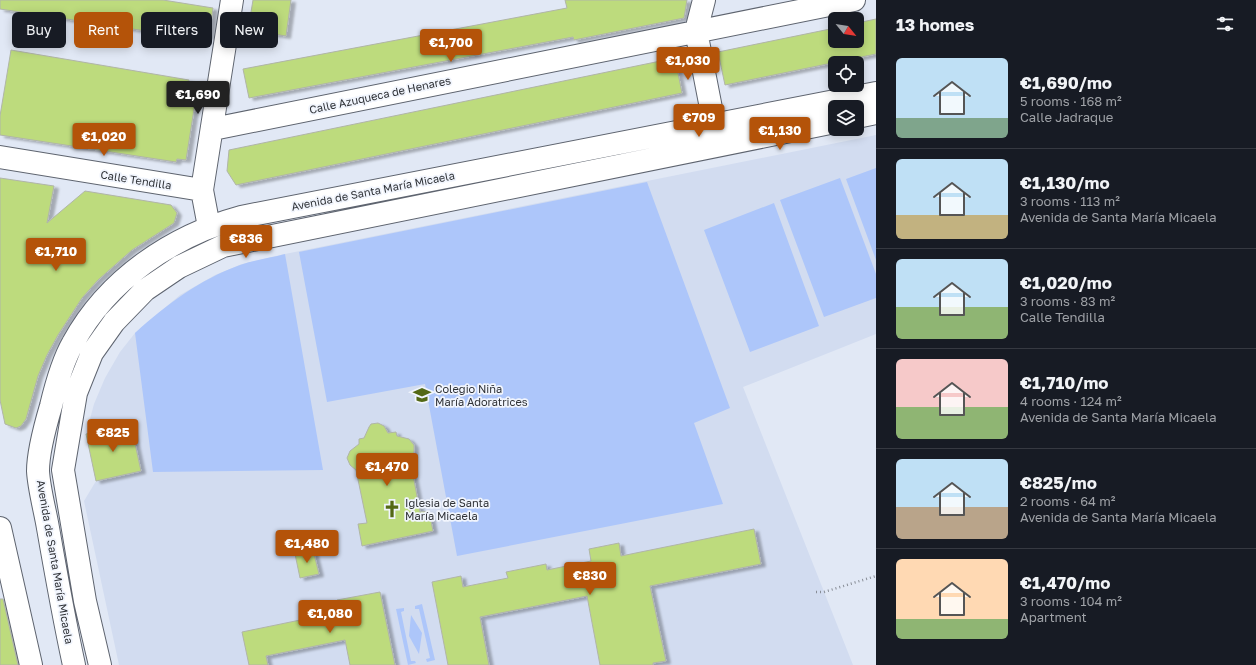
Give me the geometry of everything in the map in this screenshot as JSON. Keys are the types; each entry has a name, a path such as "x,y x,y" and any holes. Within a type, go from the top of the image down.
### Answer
{"street":[{"path":"209,227 202,190 213,129 232,0"},
{"path":"704,0 696,31 718,146"},
{"name":"Calle Azuqueca de Henares","path":"213,129 854,0"},
{"name":"Avenida de Santa María Micaela","path":"74,665 61,605 38,471 46,422 57,382 73,343 102,302 129,275 167,248 209,227 241,217 876,93"},
{"path":"864,116 876,113"},
{"path":"100,665 85,601 63,470 76,393 92,353 114,322 146,290 179,267 223,246 828,123"},
{"name":"Calle Tendilla","path":"0,157 202,190"},
{"path":"0,528 31,665"}],"path":[{"path":"816,592 824,592 876,576"}],"shaded area":[{"name":"Colegio Niña María Adoratrices","path":"876,135 876,334 743,387 853,665 119,665 84,501 96,481 86,434 94,404 105,378 120,352 135,333 180,295 215,275 242,264 285,254"},
{"path":"876,168 876,260 846,179"},
{"path":"840,178 876,274 876,298 824,317 780,200"},
{"path":"647,182 730,408 694,423 723,504 457,556 425,384 327,402 299,252"},
{"path":"774,203 819,326 750,352 704,230"},
{"path":"285,254 323,470 153,472 135,333 159,312 197,285 245,263"},
{"path":"422,604 435,660 427,662 426,659 430,658 419,609 415,609 415,606"},
{"path":"404,608 404,611 401,612 411,661 415,661 416,663 408,665 396,609"},
{"path":"411,615 422,633 419,654 409,636"}],"building":[{"path":"0,0 163,0 213,8 212,15 212,12 141,12 141,30 133,29 133,12 74,12 74,20 66,19 66,12 20,12 0,9"},
{"path":"253,0 291,0 286,36 278,35 278,12 251,12"},
{"path":"565,0 687,0 684,18 574,40 573,37 249,98 243,69 567,8"},
{"path":"876,19 876,54 864,56 828,56 828,64 725,85 718,52 828,29 828,48 864,48 864,22"},
{"path":"11,50 189,80 189,83 198,84 186,160 177,159 176,162 0,135 0,116"},
{"path":"675,58 682,93 236,185 227,171 229,150"},
{"path":"0,178 54,186 47,223 85,191 171,205 177,213 174,223 132,250 98,280 82,298 47,355 38,376 26,419 21,426 16,428 5,424 0,400"},
{"name":"Iglesia de Santa María Micaela","path":"378,423 384,426 388,433 396,432 397,436 409,439 414,445 414,452 410,459 420,512 429,511 433,531 362,546 358,524 367,523 356,470 350,465 347,458 350,451 359,444 359,439 364,438 371,424"},
{"path":"131,425 141,471 96,481 86,434"},
{"path":"754,529 761,564 650,586 666,661 653,663 653,665 600,665 587,596 480,617 489,665 448,665 432,582 461,576 463,587 508,578 506,572 546,564 547,570 591,561 589,549 619,543 621,556"},
{"path":"313,550 319,574 300,578 295,554"},
{"path":"380,592 395,665 350,665 345,640 266,656 268,665 249,665 242,632 339,612 337,600"},
{"path":"0,599 3,599 18,665 0,665"}],"place":[{"name":"Colegio Niña María Adoratrices","path":"422,395"},
{"name":"Iglesia de Santa María Micaela","path":"392,509"}]}
